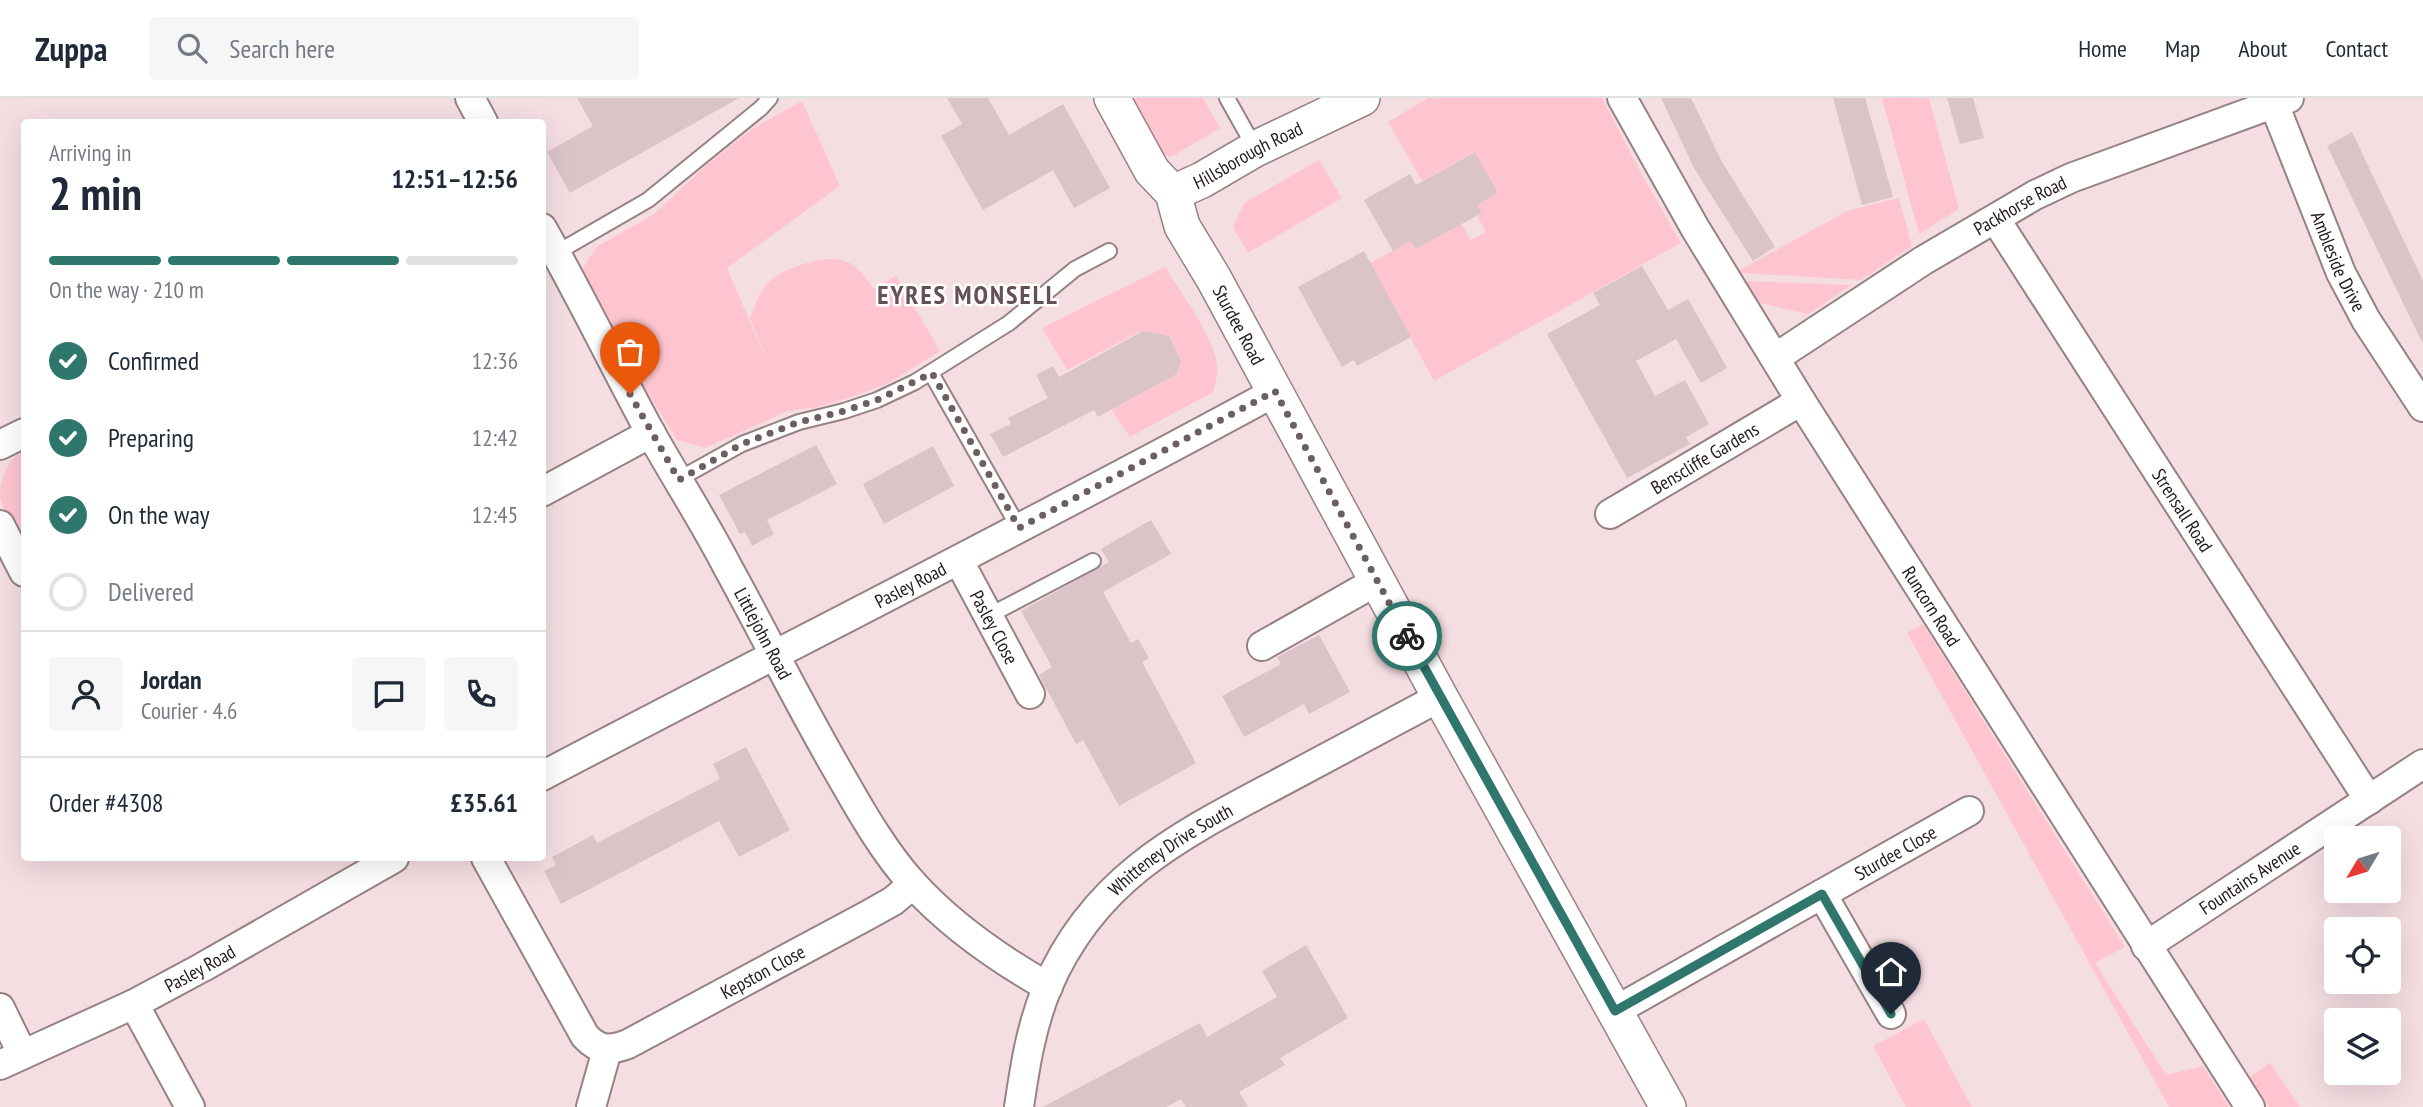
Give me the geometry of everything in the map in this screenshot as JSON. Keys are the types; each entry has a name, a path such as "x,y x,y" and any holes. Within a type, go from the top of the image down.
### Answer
{"street":[{"path":"470,98 481,119"},
{"name":"Sturdee Road","path":"1112,98 1152,172 1172,193 1182,226 1668,1107"},
{"name":"Hillsborough Road","path":"1172,193 1202,180 1255,149 1362,98"},
{"name":"Runcorn Road","path":"1622,98 1695,228 1801,401 2250,1107"},
{"name":"Packhorse Road","path":"1775,358 1959,238 1996,220 2035,195 2071,178 2282,101"},
{"name":"Ambleside Drive","path":"2282,101 2341,273 2366,320 2423,407"},
{"name":"Strensall Road","path":"1996,220 2369,800"},
{"name":"Littlejohn Road","path":"546,235 651,433 863,815 913,884 968,934 1020,971 1048,987"},
{"name":"Pasley Road","path":"546,774 774,654 959,561 1275,391"},
{"name":"Benscliffe Gardens","path":"1610,514 1801,401"},
{"path":"546,490 651,433"},
{"path":"0,444 21,434"},
{"path":"0,525 21,566"},
{"name":"Pasley Close","path":"959,561 1030,694"},
{"path":"1262,646 1377,581"},
{"name":"Whitteney Drive South","path":"1019,1107 1034,1023 1048,987 1080,930 1102,900 1130,872 1205,822 1440,697"},
{"name":"Fountains Avenue","path":"2146,946 2423,764"},
{"name":"Sturdee Close","path":"1615,1011 1969,811"},
{"name":"Pasley Road","path":"11,1059 134,1004 389,861"},
{"path":"488,861 585,1036 595,1046 607,1050 591,1107"},
{"name":"Kepston Close","path":"607,1050 628,1044 868,915 893,901 913,884"},
{"path":"1822,894 1891,1014"},
{"path":"134,1004 190,1107"},
{"path":"0,1008 11,1059"}],"lane":[{"path":"556,253 648,200 761,108 769,98"},
{"path":"1227,98 1255,149"},
{"path":"679,480 742,444 799,422 877,400 932,373 1009,323 1075,269 1109,251"},
{"path":"932,373 1019,528"},
{"path":"988,616 1093,561"}],"shaded area":[{"path":"1127,98 1203,98 1220,128 1171,157 1155,151"},
{"path":"1428,98 1602,98 1681,243 1434,381 1370,263 1410,241 1415,249 1461,223 1471,240 1486,232 1477,216 1482,213 1477,205 1498,193 1474,152 1422,181 1388,122"},
{"path":"1882,98 1929,98 1959,209 1919,234"},
{"path":"802,101 840,186 727,268 772,373 750,318 759,296 767,284 781,273 802,264 824,260 842,260 852,265 874,289 896,276 940,351 889,383 846,399 813,408 788,411 705,448 677,440 577,278 596,247 654,214 709,163 753,128"},
{"path":"1319,160 1342,198 1248,253 1233,227 1244,203"},
{"path":"1899,198 1912,246 1861,280 1742,273 1740,270 1847,211"},
{"path":"1165,267 1210,342 1217,365 1216,381 1213,392 1130,437 1112,410 1177,374 1181,361 1169,336 1153,333 1143,338 1139,332 1067,370 1042,328"},
{"path":"1746,281 1852,285 1808,314 1760,303"},
{"path":"21,452 21,540 6,514 0,496 6,469"},
{"path":"1923,624 2125,947 2095,963 2166,1075 2203,1066 2229,1107 2169,1107 1907,633"},
{"path":"1924,1019 1972,1107 1906,1107 1873,1046"},
{"path":"2270,1063 2300,1107 2269,1107 2250,1077"}],"building":[{"path":"577,98 739,98 570,193 547,152 593,126"},
{"path":"947,98 988,98 1009,135 1063,104 1110,188 1074,208 1053,170 983,210 941,136 962,124"},
{"path":"1661,98 1691,98 1722,162 1775,247 1753,261 1694,168"},
{"path":"1833,98 1865,98 1893,197 1862,205"},
{"path":"1947,98 1973,98 1984,138 1960,144"},
{"path":"2352,132 2423,281 2423,344 2327,146"},
{"path":"1475,152 1498,193 1477,205 1482,213 1415,249 1410,241 1393,251 1364,200 1410,174 1416,185"},
{"path":"1364,251 1411,337 1357,366 1354,360 1342,367 1298,287"},
{"path":"1642,266 1668,310 1688,299 1727,368 1701,383 1676,339 1636,361 1655,396 1685,380 1709,424 1686,437 1690,444 1627,478 1547,334 1600,305 1593,293"},
{"path":"1143,331 1169,336 1181,361 1177,374 1098,417 1094,410 1003,457 990,434 1011,424 1008,418 1048,398 1036,375 1053,366 1059,377"},
{"path":"816,445 837,484 767,520 774,534 752,546 745,532 740,534 719,495"},
{"path":"933,446 954,486 884,524 863,484"},
{"path":"1151,520 1171,554 1103,592 1131,643 1138,639 1149,658 1142,662 1196,763 1119,806 1083,740 1076,744 1039,675 1052,667 1021,611 1109,562 1101,549"},
{"path":"1319,635 1350,692 1309,714 1304,704 1244,737 1222,696 1281,664 1277,657"},
{"path":"746,747 790,830 739,857 719,821 561,904 544,871 556,865 552,857 593,835 597,843 720,779 713,764"},
{"path":"1306,945 1348,1018 1280,1058 1285,1065 1239,1092 1248,1107 1186,1107 1181,1099 1166,1107 1043,1107 1200,1023 1207,1037 1277,997 1262,971"}],"way so far":[{"path":"630,394 679,480 742,444 799,422 877,400 932,373 1019,528 1275,391 1407,636"}],"district":[{"name":"EYRES MONSELL","path":"968,294"}],"route":[{"path":"1407,636 1615,1011 1822,894 1891,1014"}]}
